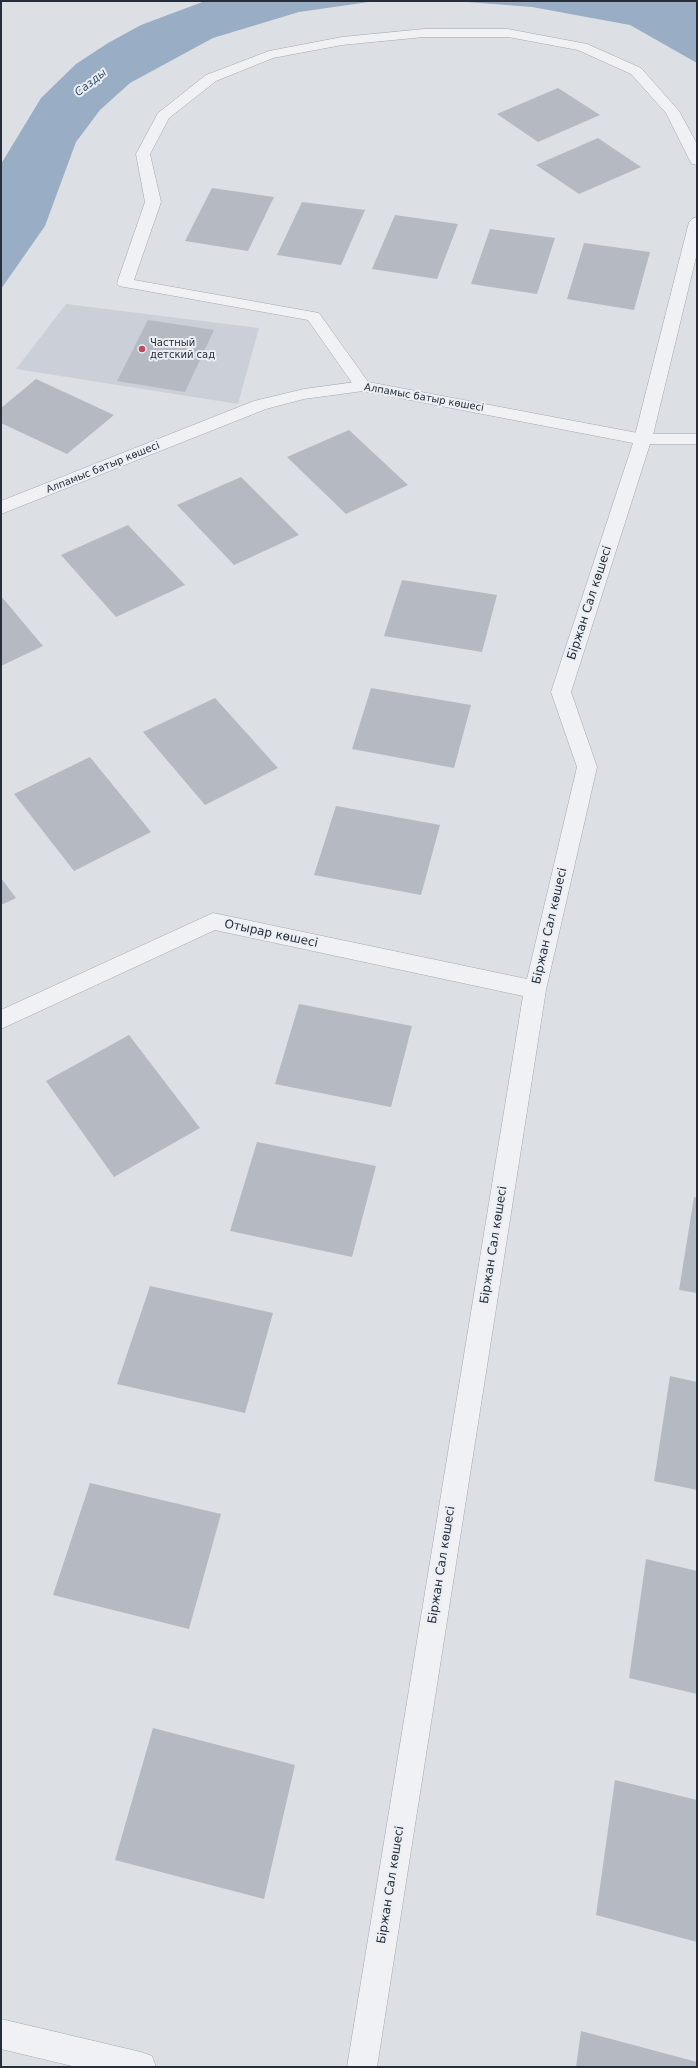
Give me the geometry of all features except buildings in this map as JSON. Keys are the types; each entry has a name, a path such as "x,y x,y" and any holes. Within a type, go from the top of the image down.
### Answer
{"street":[{"path":"363,386 313,316 124,283 153,202 143,154 163,116 211,78 270,55 342,41 424,33 508,33 582,47 636,71 672,111 695,154 697,161"},
{"name":"Біржан Сал көшесі","path":"362,2067 535,990 587,767 561,692 643,439 697,222"},
{"name":"Алпамыс батыр көшесі","path":"1,508 260,405 304,394 363,386 643,439 697,439"},
{"name":"Отырар көшесі","path":"1,1020 214,921 535,990"},
{"path":"1,2034 141,2067"}],"shaded area":[{"name":"Частный детский сад","path":"66,304 259,328 238,404 16,369"}],"water":[{"name":"Сазды","path":"205,1 697,1 697,63 630,25 532,7 467,2 369,2 299,12 213,38 130,83 100,110 76,142 45,226 1,289 1,164 41,98 76,64 108,43 141,25"}],"place":[{"name":"Частный детский сад","path":"142,349"}]}
